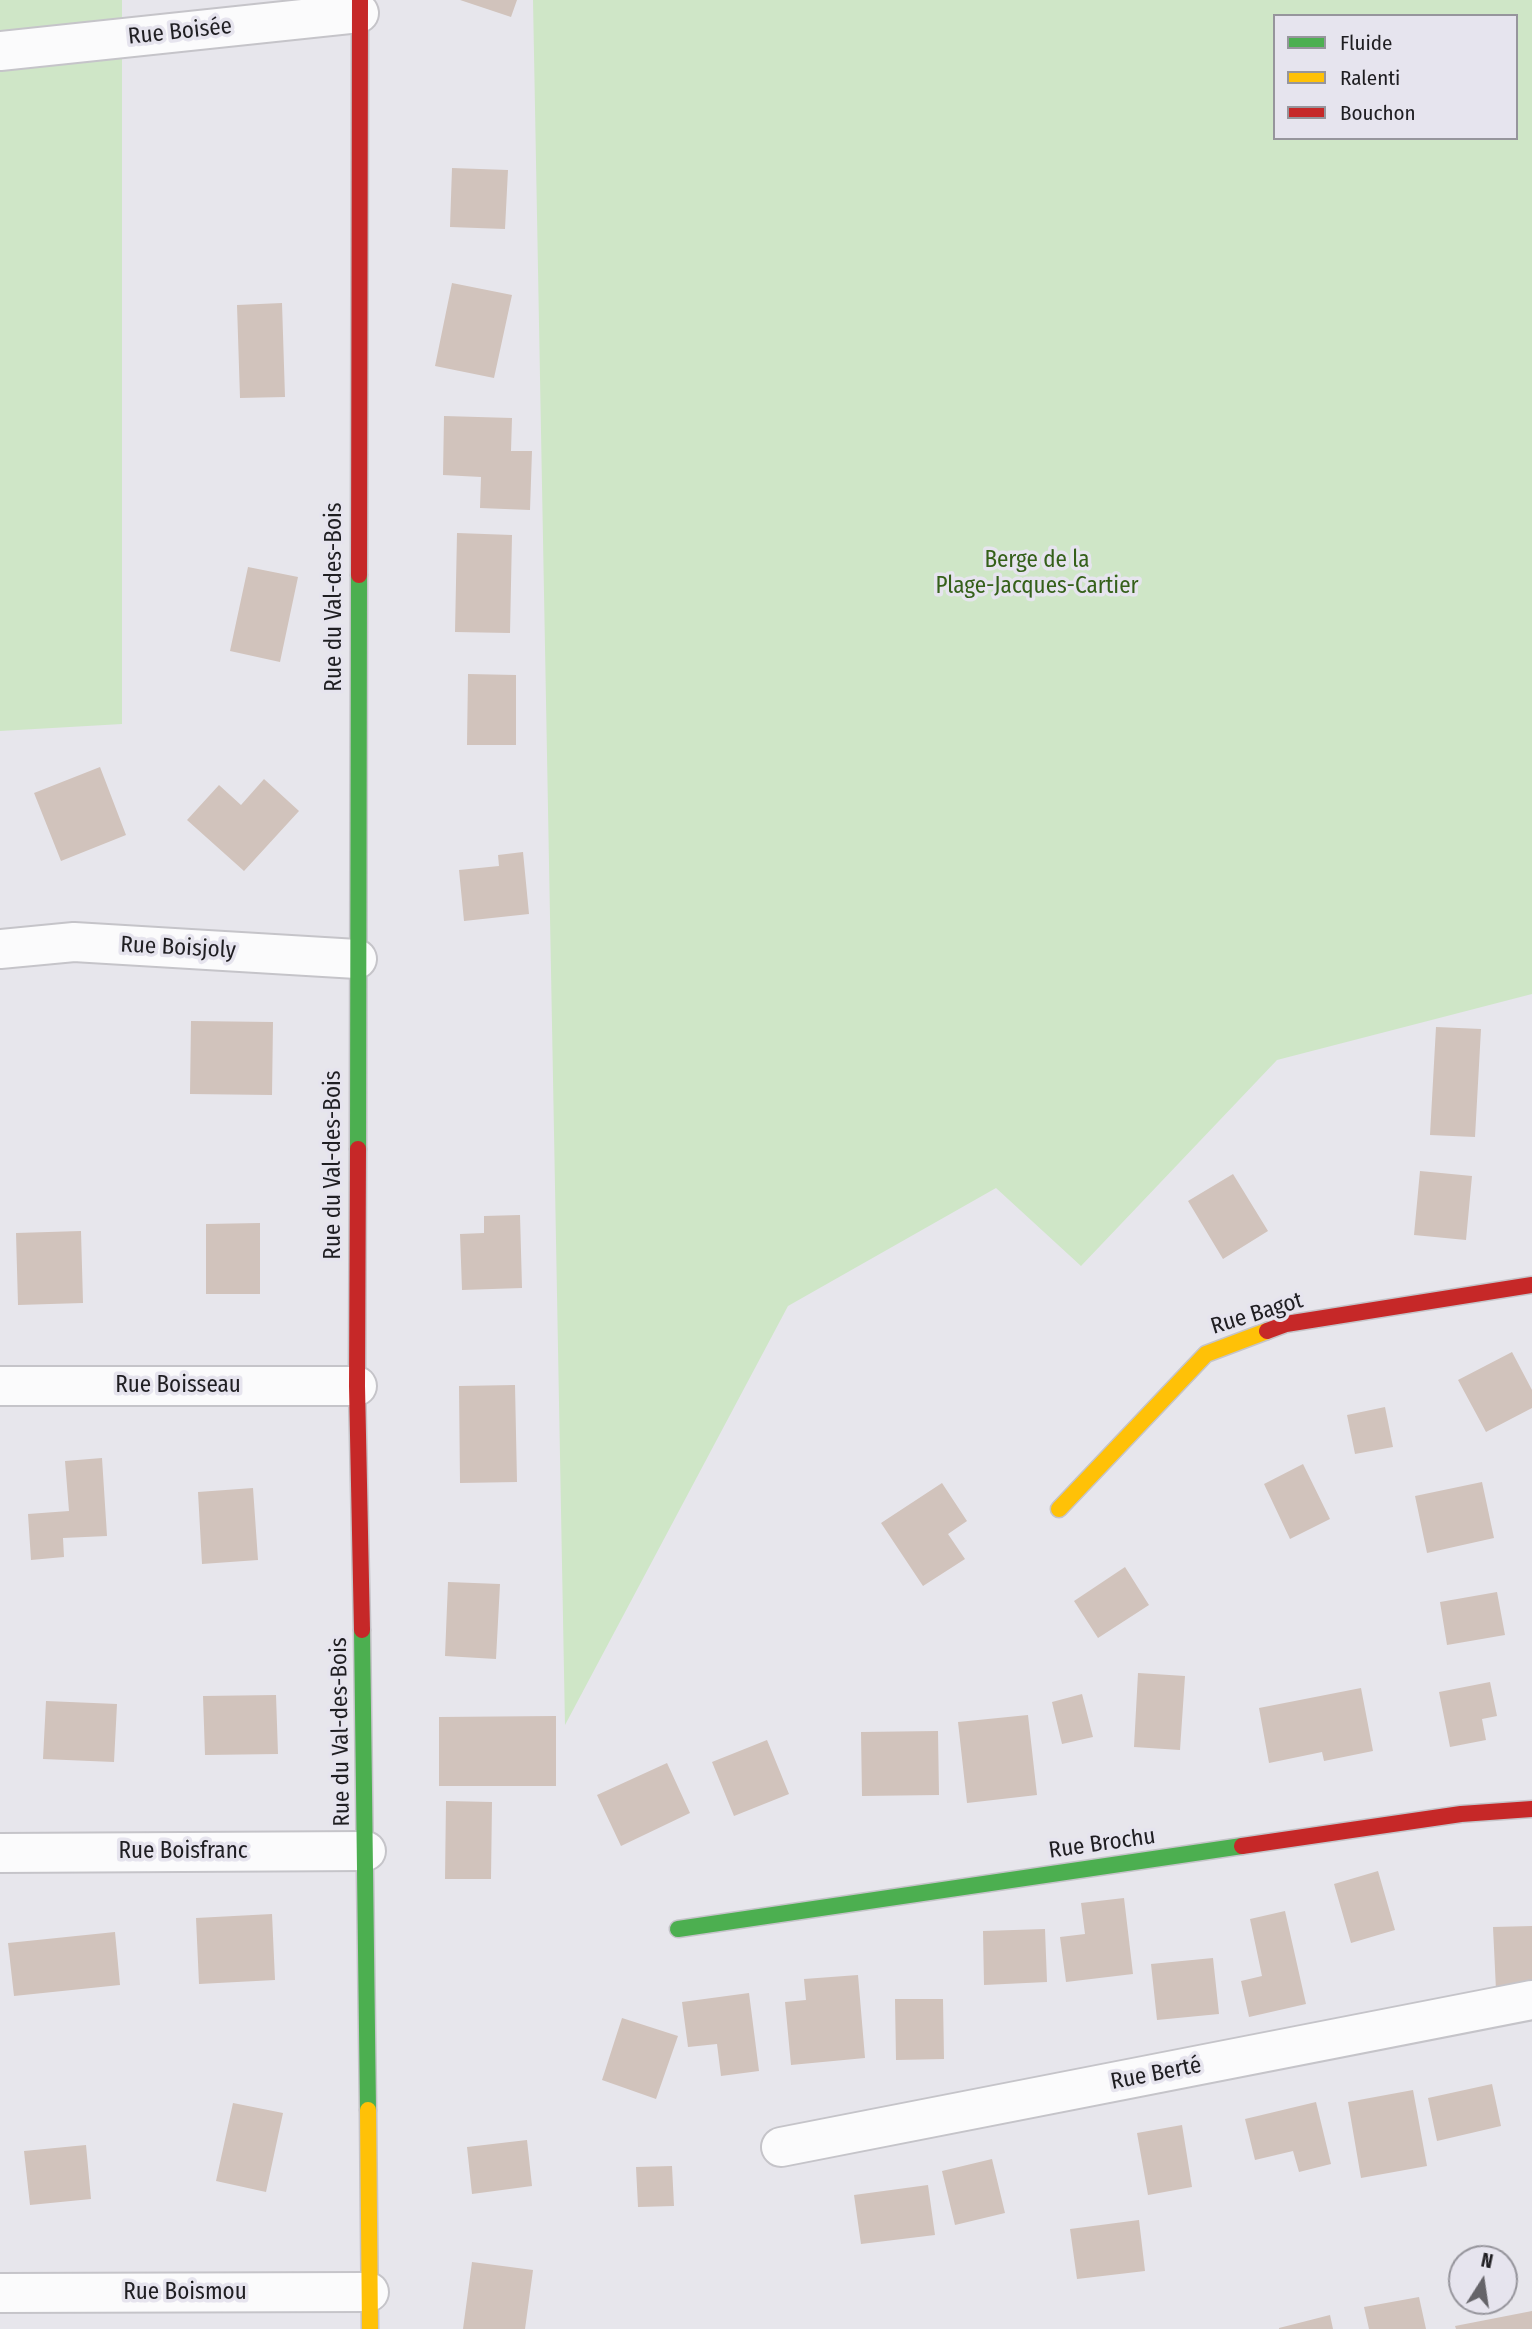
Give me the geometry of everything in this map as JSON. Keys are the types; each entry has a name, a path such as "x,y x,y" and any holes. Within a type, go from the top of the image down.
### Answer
{"street":[{"name":"Rue Boisée","path":"0,51 360,7"},
{"name":"Rue du Val-des-Bois","path":"360,7 357,1386 366,1851 370,2329"},
{"name":"Rue Boisjoly","path":"0,949 74,942 357,959"},
{"name":"Rue Bagot","path":"1059,1509 1206,1354 1286,1324 1532,1285"},
{"name":"Rue Boisseau","path":"0,1385 357,1386"},
{"name":"Rue Brochu","path":"678,1929 1447,1816 1532,1810"},
{"name":"Rue Boisfranc","path":"0,1853 366,1851"},
{"name":"Rue Berté","path":"781,2147 1532,2000"},
{"name":"Rue Boismou","path":"0,2293 369,2292"}],"green space":[{"path":"0,0 122,0 122,724 0,731"},
{"name":"Berge de la Plage-Jacques-Cartier","path":"533,0 1532,0 1532,994 1277,1060 1081,1266 996,1188 788,1306 565,1725"}],"building":[{"path":"460,0 517,0 511,17"},
{"path":"452,168 508,170 505,229 450,227"},
{"path":"452,283 512,295 494,378 435,366"},
{"path":"282,303 285,397 240,398 237,305"},
{"path":"444,416 512,418 511,451 532,451 530,510 480,508 481,477 443,475"},
{"path":"457,533 512,535 510,633 455,632"},
{"path":"248,567 298,577 280,662 230,651"},
{"path":"468,674 516,675 516,745 467,745"},
{"path":"100,767 126,835 61,861 34,793"},
{"path":"264,779 299,811 244,871 187,820 219,785 241,805"},
{"path":"523,852 529,914 464,921 459,870 499,866 498,855"},
{"path":"191,1021 273,1022 272,1095 190,1094"},
{"path":"1436,1027 1481,1029 1475,1137 1430,1135"},
{"path":"1420,1171 1472,1176 1466,1240 1414,1235"},
{"path":"1233,1174 1268,1231 1223,1259 1188,1201"},
{"path":"520,1215 522,1288 462,1290 460,1234 484,1233 484,1216"},
{"path":"260,1223 260,1294 206,1294 206,1224"},
{"path":"81,1231 83,1303 18,1305 16,1233"},
{"path":"1512,1352 1532,1390 1532,1408 1486,1432 1458,1380"},
{"path":"515,1385 517,1482 460,1483 459,1386"},
{"path":"1385,1407 1393,1447 1355,1454 1347,1415"},
{"path":"102,1458 107,1536 63,1538 64,1557 31,1560 28,1514 69,1511 65,1461"},
{"path":"1303,1464 1330,1519 1290,1539 1264,1484"},
{"path":"1482,1482 1494,1538 1427,1553 1415,1496"},
{"path":"942,1483 967,1521 948,1534 965,1559 923,1586 881,1523"},
{"path":"253,1488 258,1560 202,1564 198,1492"},
{"path":"1125,1567 1149,1605 1098,1638 1074,1601"},
{"path":"448,1582 500,1584 496,1659 445,1656"},
{"path":"1497,1592 1505,1635 1447,1645 1440,1602"},
{"path":"1138,1673 1185,1676 1180,1750 1134,1747"},
{"path":"1490,1682 1497,1716 1482,1719 1486,1740 1450,1747 1439,1692"},
{"path":"1361,1688 1373,1751 1324,1761 1322,1752 1269,1763 1259,1708"},
{"path":"1082,1694 1093,1737 1062,1744 1052,1702"},
{"path":"276,1695 278,1754 205,1755 203,1696"},
{"path":"46,1701 117,1704 114,1762 43,1759"},
{"path":"1028,1715 1037,1795 967,1803 958,1722"},
{"path":"556,1716 556,1786 439,1786 439,1717"},
{"path":"938,1731 939,1795 862,1796 861,1732"},
{"path":"767,1740 789,1794 734,1816 712,1762"},
{"path":"667,1763 690,1813 621,1846 597,1795"},
{"path":"446,1801 492,1802 491,1879 445,1879"},
{"path":"1378,1871 1395,1930 1351,1943 1334,1884"},
{"path":"1124,1898 1133,1974 1066,1982 1060,1937 1085,1934 1081,1903"},
{"path":"1285,1911 1306,2004 1249,2017 1241,1981 1262,1976 1250,1919"},
{"path":"272,1914 275,1980 199,1984 196,1918"},
{"path":"1532,1926 1532,1988 1496,1990 1493,1927"},
{"path":"1045,1929 1047,1982 984,1985 983,1931"},
{"path":"115,1932 120,1985 14,1996 8,1943"},
{"path":"1213,1958 1219,2014 1157,2020 1151,1964"},
{"path":"858,1975 865,2058 791,2065 785,2002 806,2000 804,1979"},
{"path":"749,1993 759,2071 721,2076 717,2044 688,2047 682,2002"},
{"path":"895,1999 943,1999 944,2059 896,2060"},
{"path":"622,2018 678,2036 656,2099 602,2080"},
{"path":"1492,2084 1501,2126 1437,2141 1428,2098"},
{"path":"1413,2090 1427,2166 1361,2178 1348,2102"},
{"path":"1316,2102 1331,2164 1299,2172 1293,2151 1255,2160 1245,2119"},
{"path":"233,2103 283,2113 266,2192 216,2181"},
{"path":"1182,2125 1192,2187 1148,2195 1137,2133"},
{"path":"527,2140 532,2186 472,2194 467,2147"},
{"path":"86,2145 91,2199 30,2205 24,2151"},
{"path":"992,2159 1005,2213 955,2225 942,2171"},
{"path":"672,2166 674,2206 638,2207 636,2167"},
{"path":"928,2185 935,2235 861,2244 854,2195"},
{"path":"1139,2220 1145,2271 1077,2279 1070,2229"},
{"path":"472,2262 533,2270 525,2329 463,2329"},
{"path":"1419,2297 1426,2329 1369,2329 1364,2307"},
{"path":"1532,2311 1532,2329 1456,2329 1455,2326 1518,2315"},
{"path":"1330,2315 1333,2329 1279,2329 1279,2328"}],"traffic: fast":[{"path":"358,1149 359,575"},
{"path":"362,1630 368,2110"},
{"path":"678,1929 1242,1846"}],"traffic: slow":[{"path":"1059,1509 1206,1354 1267,1331"},
{"path":"368,2110 370,2329"}],"traffic: jam":[{"path":"359,575 360,0"},
{"path":"358,1149 357,1386 362,1630"},
{"path":"1267,1331 1286,1324 1532,1285"},
{"path":"1242,1846 1461,1814 1532,1809"}]}
